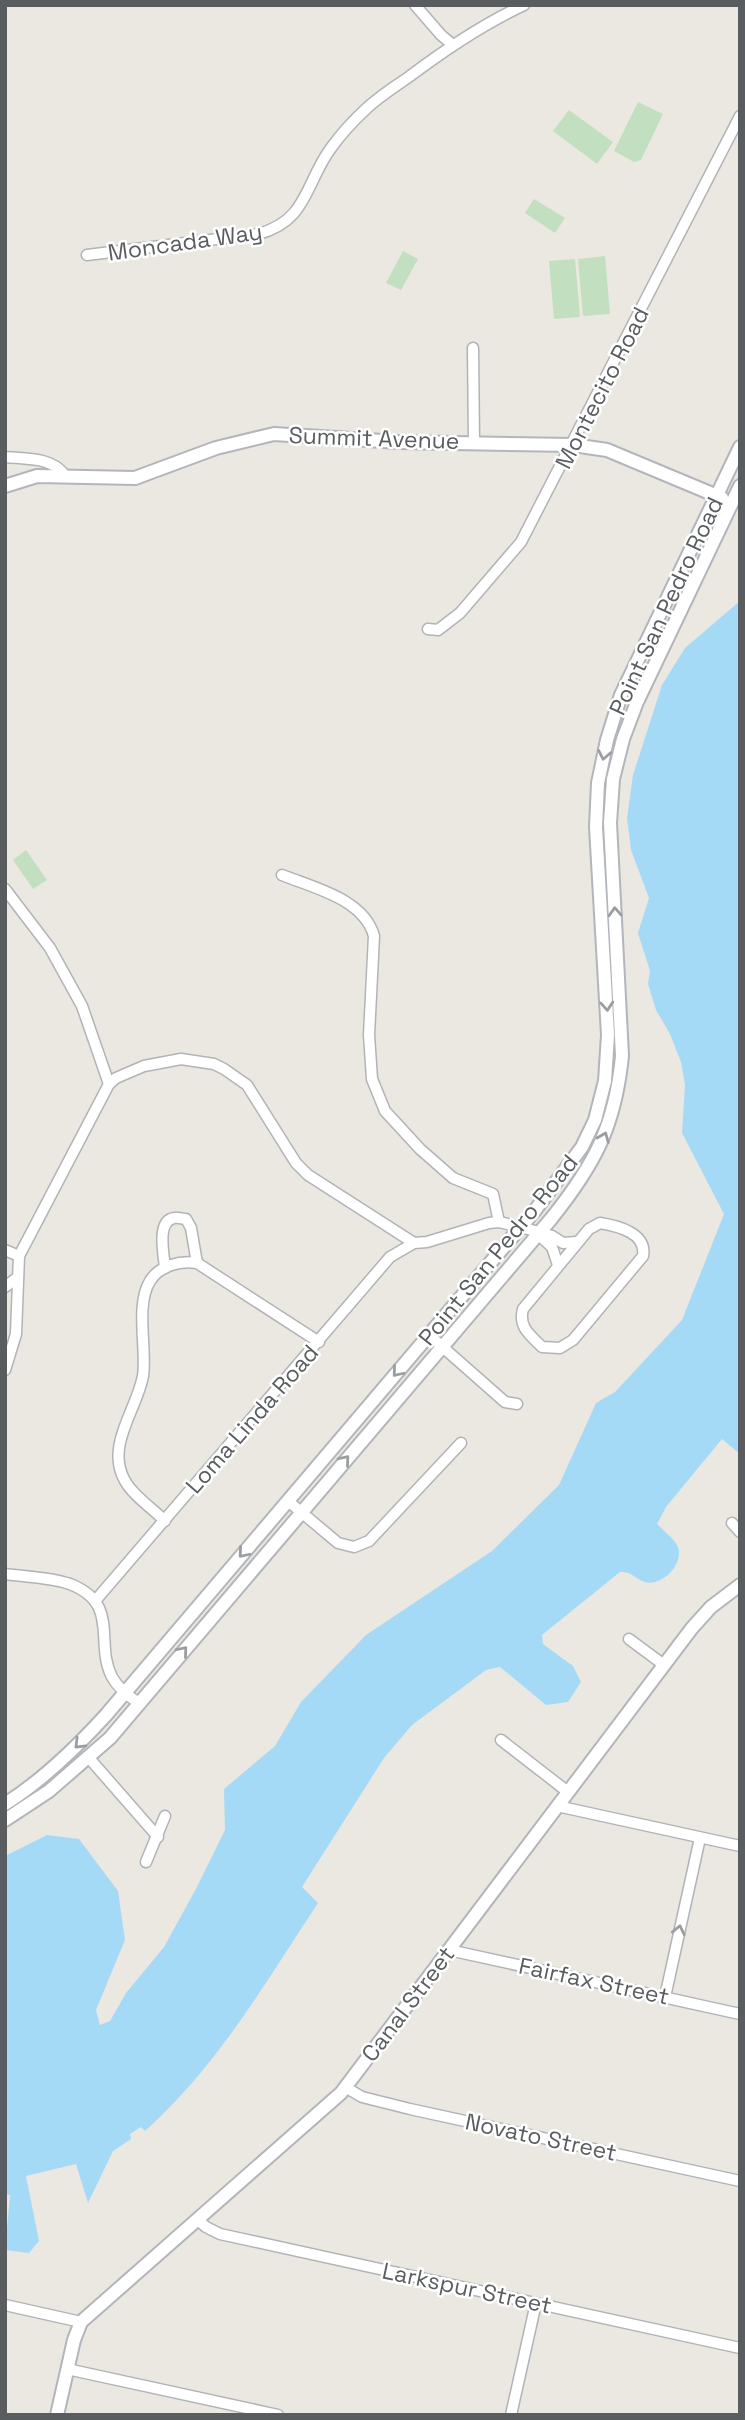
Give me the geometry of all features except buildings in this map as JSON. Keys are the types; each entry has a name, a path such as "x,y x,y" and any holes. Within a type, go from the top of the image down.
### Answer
{"main road":[{"name":"Summit Avenue","path":"5,486 37,476 135,478 216,448 274,434 398,442 573,445 607,450 715,496 736,502"},
{"name":"Point San Pedro Road","path":"5,1804 76,1748 521,1227 582,1147 595,1120 605,1081 608,1035 596,827 598,783 607,740 621,695 740,447"},
{"name":"Point San Pedro Road","path":"5,1820 29,1807 110,1738 538,1234 589,1168 607,1129 619,1083 621,1029 610,823 613,779 622,739 637,702 736,502 740,486"},
{"name":"Canal Street","path":"81,2322 328,2106 345,2087 700,1618 740,1585"},
{"path":"57,2415 74,2340 81,2322"}],"street":[{"path":"415,5 440,35 453,45"},
{"name":"Moncada Way","path":"87,255 272,230 287,221 298,209 330,149 368,107 453,45 499,16 524,5"},
{"name":"Montecito Road","path":"428,629 438,630 460,613 522,542 740,116"},
{"path":"472,348 474,442"},
{"path":"5,457 54,464 65,476"},
{"path":"282,874 351,903 370,922 374,936 369,1035 372,1079 384,1111 419,1149 453,1178 493,1194 499,1222"},
{"path":"5,889 50,948 82,1006 109,1084"},
{"path":"5,1370 16,1334 19,1256 109,1084 144,1066 181,1059 225,1069 247,1085 296,1163 308,1175 414,1243 427,1242 499,1222 552,1236 563,1243 577,1242"},
{"path":"165,1268 163,1228 174,1218 186,1219 191,1228 197,1263"},
{"path":"600,1223 616,1225 640,1238 644,1246 643,1256 573,1340 560,1348 548,1349 542,1347 524,1329 520,1319 523,1309 558,1265 589,1229 600,1223"},
{"path":"538,1234 552,1247 558,1265"},
{"name":"Loma Linda Road","path":"95,1601 390,1257 414,1243"},
{"path":"5,1250 19,1256"},
{"path":"165,1521 123,1479 119,1459 121,1439 142,1377 144,1298 156,1273 187,1261 197,1263 319,1342"},
{"path":"5,1287 18,1277"},
{"path":"429,1335 505,1402 517,1404"},
{"path":"288,1501 338,1543 354,1547 369,1541 461,1443"},
{"path":"732,1523 740,1532"},
{"path":"5,1574 69,1584 95,1601 105,1629 110,1674 124,1693 139,1703"},
{"path":"628,1639 664,1665"},
{"path":"501,1740 568,1792"},
{"path":"89,1758 158,1837"},
{"path":"557,1806 740,1846"},
{"path":"146,1862 165,1816"},
{"path":"665,1997 700,1838"},
{"name":"Fairfax Street","path":"449,1950 740,2014"},
{"name":"Novato Street","path":"345,2087 362,2097 399,2106 740,2181"},
{"name":"Larkspur Street","path":"198,2220 220,2234 740,2348"},
{"path":"511,2415 536,2303"},
{"path":"5,2305 81,2322"},
{"path":"68,2369 217,2407 278,2415"}],"green space":[{"path":"638,102 663,114 641,160 634,162 614,151"},
{"path":"569,110 613,142 597,164 553,131"},
{"path":"534,199 565,218 555,233 525,213"},
{"path":"403,251 418,259 401,290 386,283"},
{"path":"605,256 610,314 583,316 578,259"},
{"path":"575,259 580,317 554,319 549,261"},
{"path":"26,850 47,880 33,889 13,860"}],"water":[{"path":"740,601 740,1454 722,1439 666,1507 657,1524 677,1545 678,1559 671,1572 652,1583 620,1572 542,1635 543,1644 573,1666 581,1682 568,1702 546,1705 500,1667 486,1670 412,1725 384,1758 302,1887 318,1903 217,2052 195,2080 145,2131 141,2127 130,2134 131,2139 113,2151 88,2203 76,2164 26,2176 39,2241 29,2253 5,2250 10,2195 5,2194 5,1856 47,1835 79,1839 118,1891 125,1940 96,2010 100,2025 110,2021 126,1993 164,1947 197,1887 225,1830 224,1789 275,1746 301,1702 366,1635 492,1551 559,1485 596,1403 615,1392 682,1320 724,1214 682,1133 685,1085 681,1062 670,1034 656,1010 648,984 650,971 638,933 649,898 631,850 627,818 633,775 662,685 685,648"}]}
